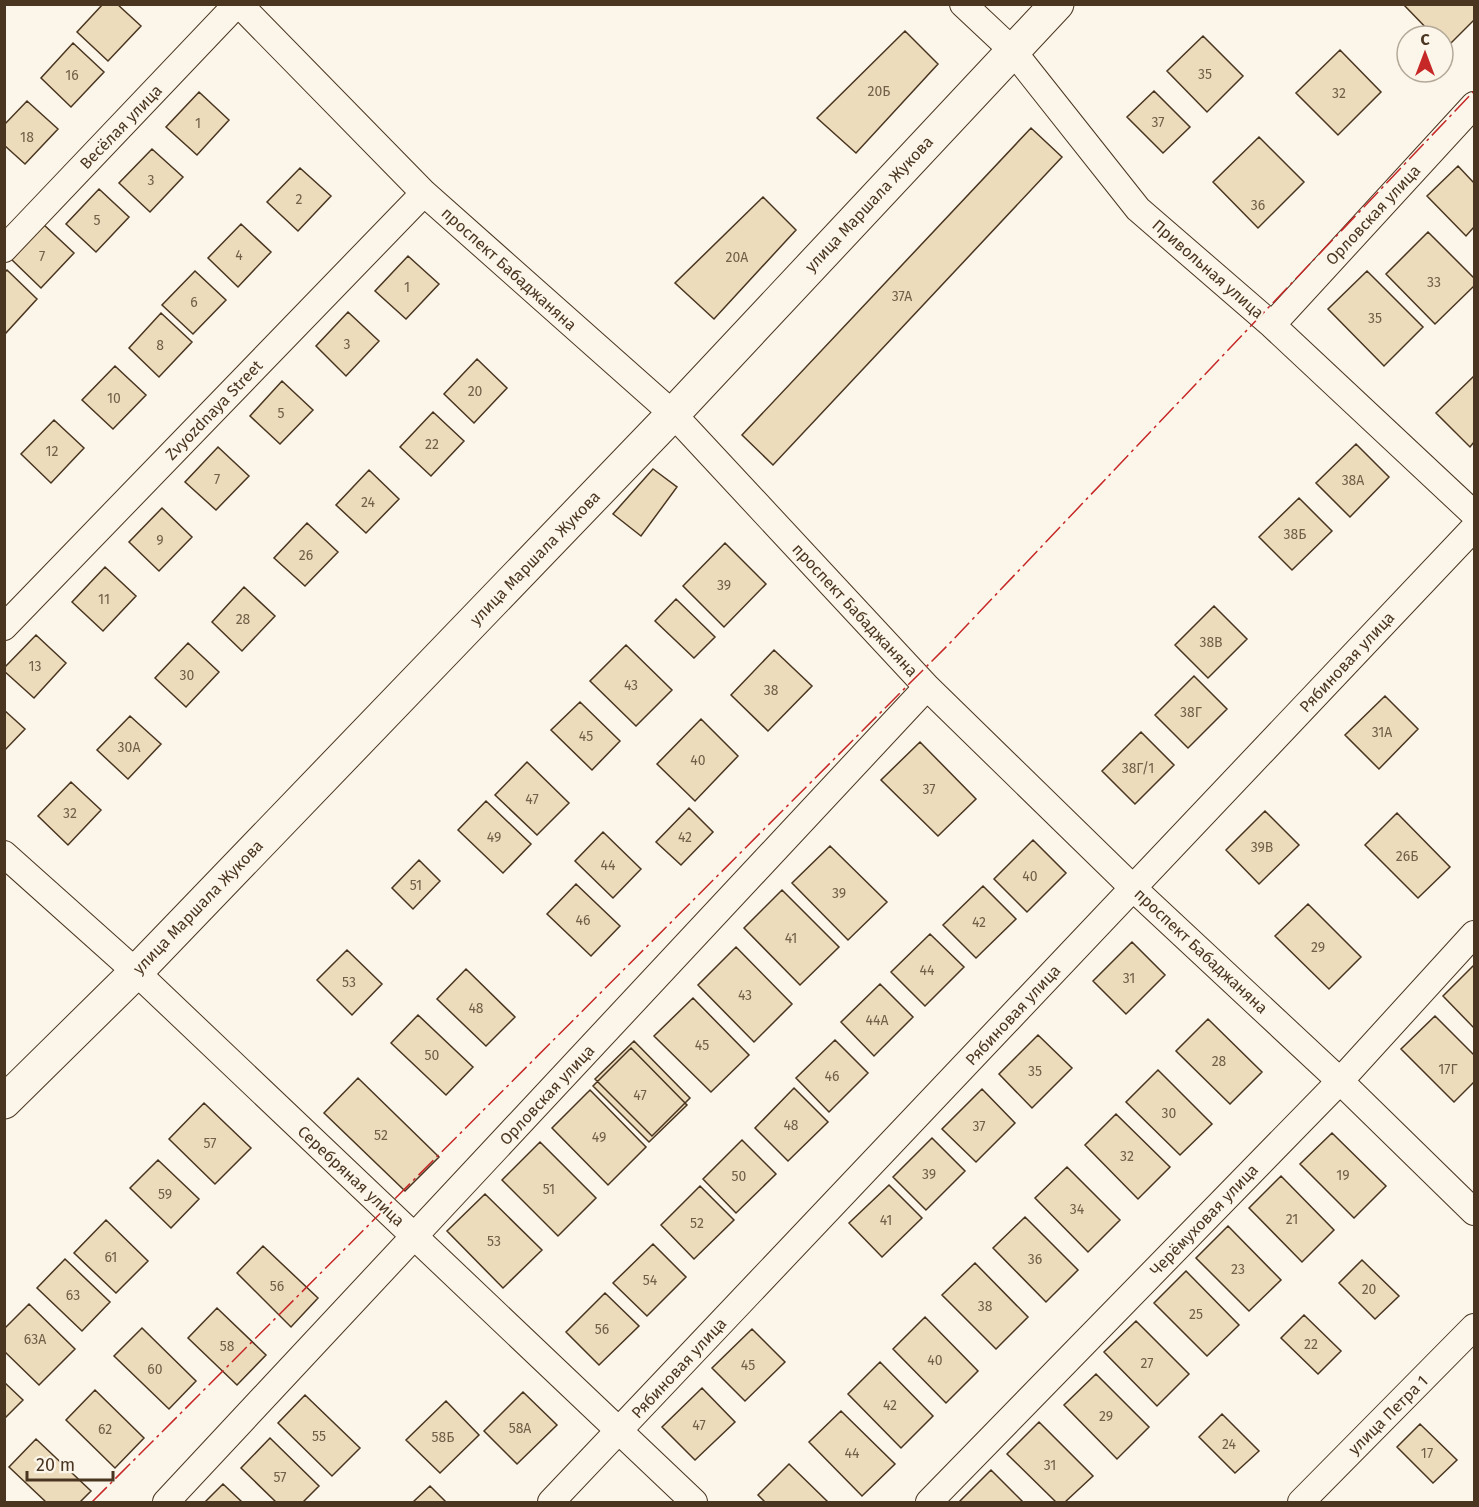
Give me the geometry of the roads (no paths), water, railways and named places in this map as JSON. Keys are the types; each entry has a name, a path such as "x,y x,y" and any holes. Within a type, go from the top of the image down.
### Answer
{"main road":[{"name":"улица Маршала Жукова","path":"4,1102 136,972 673,414 1057,4"}],"street":[{"name":"проспект Бабаджаняна","path":"238,4 424,193 673,414 927,687 1133,888 1340,1081 1474,1212"},
{"name":"Весёлая улица","path":"4,249 238,4"},
{"name":"Привольная улица","path":"963,4 1012,50 1138,209 1272,325 1474,514"},
{"name":"Орловская улица","path":"1272,325 1474,105"},
{"name":"Zvyozdnaya Street","path":"4,627 424,193"},
{"name":"Рябиновая улица","path":"551,1503 1474,528"},
{"name":"Орловская улица","path":"166,1503 927,687"},
{"name":"Серебряная улица","path":"4,854 136,972 694,1503"},
{"name":"Черёмуховая улица","path":"929,1503 1340,1081 1474,934"},
{"name":"улица Петра 1","path":"1301,1503 1474,1327"}]}
